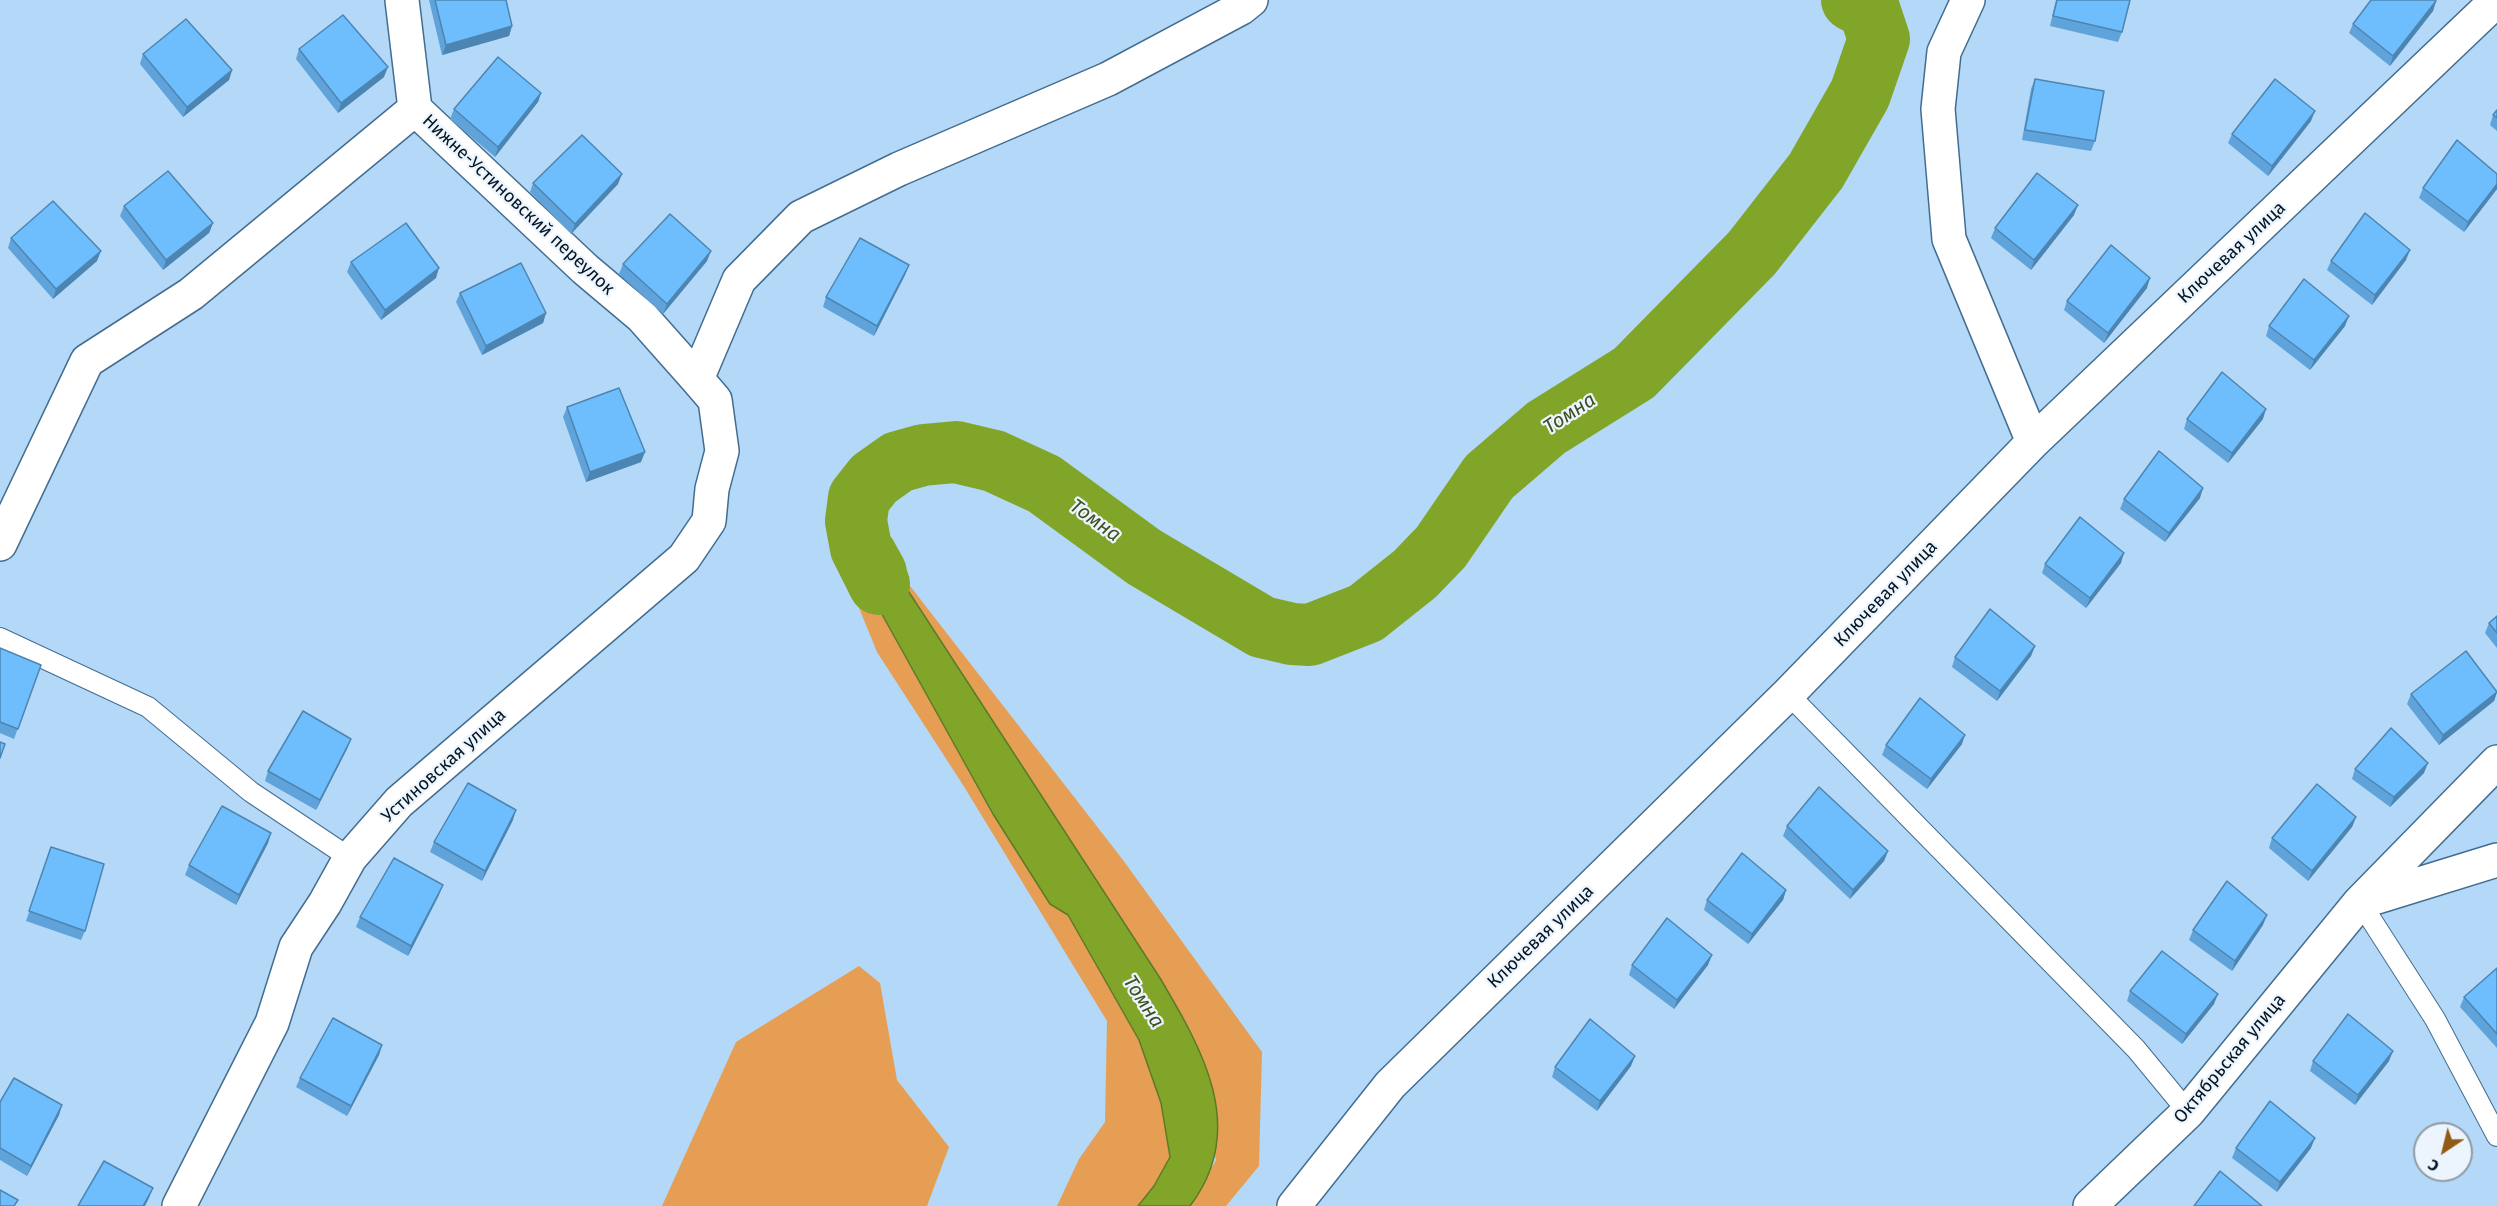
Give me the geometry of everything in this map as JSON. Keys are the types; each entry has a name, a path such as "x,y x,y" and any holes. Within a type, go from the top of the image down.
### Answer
{"street":[{"name":"Нижне-Устиновский переулок","path":"402,0 415,109 585,269 642,317 715,400 722,451 712,489 710,521 684,558 648,589"},
{"path":"698,379 739,280 801,217 899,169 1108,79 1241,8 1251,0"},
{"path":"1968,0 1944,52 1938,109 1948,240 2032,442"},
{"name":"Ключевая улица","path":"1294,1206 1390,1085 1788,694 2032,442 2497,0"},
{"path":"0,544 87,361 191,294 415,109"},
{"name":"Устиновская улица","path":"179,1206 272,1023 296,947 326,903 350,858 399,802 648,589"},
{"name":"Октябрьская улица","path":"2090,1206 2188,1112 2360,902 2497,762"},
{"path":"2360,902 2497,860"}],"lane":[{"path":"0,638 148,706 251,792 350,858"},
{"path":"1788,694 2136,1049 2188,1112"},
{"path":"2360,902 2435,1019 2497,1136"}],"shaded area":[{"path":"879,546 1123,860 1262,1052 1259,1166 1226,1206 1190,1206 1216,1160 1190,1029 1160,978"},
{"path":"854,564 993,814 1050,904 1068,915 1139,1040 1161,1103 1170,1157 1154,1186 1138,1206 1057,1206 1079,1159 1105,1122 1107,1021 963,785 877,652 844,571"},
{"path":"859,966 880,983 897,1080 949,1147 927,1206 662,1206 736,1042"}],"water":[{"path":"879,546 1160,978 1191,1033 1204,1061 1213,1090 1218,1119 1216,1148 1207,1177 1190,1206 1138,1206 1154,1186 1170,1157 1161,1103 1139,1040 1068,915 1050,904 993,814 854,564"}],"building":[{"path":"435,0 506,0 512,26 446,45"},
{"path":"2057,0 2130,0 2122,32 2053,16"},
{"path":"2371,0 2436,1 2393,56 2353,24"},
{"path":"343,15 388,67 341,103 299,49"},
{"path":"186,19 232,70 187,107 143,54"},
{"path":"498,57 541,93 498,147 454,109"},
{"path":"2035,79 2104,91 2095,141 2025,130"},
{"path":"2275,79 2315,111 2272,166 2232,134"},
{"path":"582,135 622,174 575,224 533,183"},
{"path":"2457,140 2497,174 2497,184 2468,222 2423,188"},
{"path":"168,171 213,223 166,260 124,206"},
{"path":"2037,173 2078,205 2034,260 1995,228"},
{"path":"53,201 101,251 56,289 11,238"},
{"path":"2365,213 2410,250 2375,295 2331,261"},
{"path":"670,214 711,251 667,304 623,264"},
{"path":"406,223 439,268 385,310 351,262"},
{"path":"860,238 909,265 877,326 826,297"},
{"path":"2111,245 2150,278 2108,333 2067,301"},
{"path":"521,263 546,313 486,346 460,293"},
{"path":"2304,279 2349,316 2314,360 2269,326"},
{"path":"2222,372 2266,409 2232,453 2187,419"},
{"path":"619,388 645,452 590,472 567,407"},
{"path":"2159,451 2203,488 2169,533 2124,499"},
{"path":"2080,517 2124,553 2090,598 2045,564"},
{"path":"1990,609 2035,646 2000,691 1955,657"},
{"path":"2497,616 2497,633 2489,623"},
{"path":"0,648 41,665 18,729 0,722"},
{"path":"2466,651 2497,692 2443,735 2411,694"},
{"path":"1920,698 1965,735 1931,779 1886,745"},
{"path":"303,711 351,739 320,800 268,771"},
{"path":"2391,728 2428,763 2394,797 2355,769"},
{"path":"0,742 5,744 0,758"},
{"path":"468,783 516,810 485,871 434,842"},
{"path":"2317,784 2356,817 2312,871 2272,838"},
{"path":"1819,787 1888,851 1853,890 1787,826"},
{"path":"222,806 271,833 239,895 189,865"},
{"path":"51,847 104,864 85,931 29,911"},
{"path":"1742,853 1786,890 1752,934 1707,900"},
{"path":"394,858 443,885 411,946 360,917"},
{"path":"2227,881 2267,915 2235,961 2193,930"},
{"path":"1667,918 1712,955 1677,1000 1632,965"},
{"path":"2162,951 2218,994 2186,1034 2130,991"},
{"path":"2497,968 2497,1034 2464,997"},
{"path":"2348,1014 2393,1051 2358,1095 2313,1061"},
{"path":"333,1018 382,1045 351,1106 300,1078"},
{"path":"1590,1019 1635,1056 1600,1101 1555,1067"},
{"path":"14,1078 62,1105 31,1166 0,1148 0,1102"},
{"path":"2270,1101 2315,1138 2280,1182 2236,1148"},
{"path":"104,1161 153,1188 143,1206 78,1206"},
{"path":"2220,1171 2262,1206 2194,1206"},
{"path":"0,1190 18,1200 14,1206 0,1206"}],"waterway":[{"name":"Томна","path":"876,573 866,555 879,584 861,548 856,521 859,498 874,479 898,462 923,455 956,452 994,461 1044,484 1144,557 1262,627 1292,634 1310,635 1366,613 1415,574 1441,547 1489,477 1546,428 1634,373 1752,253 1816,171 1860,94 1879,39 1869,9 1852,0"}]}
